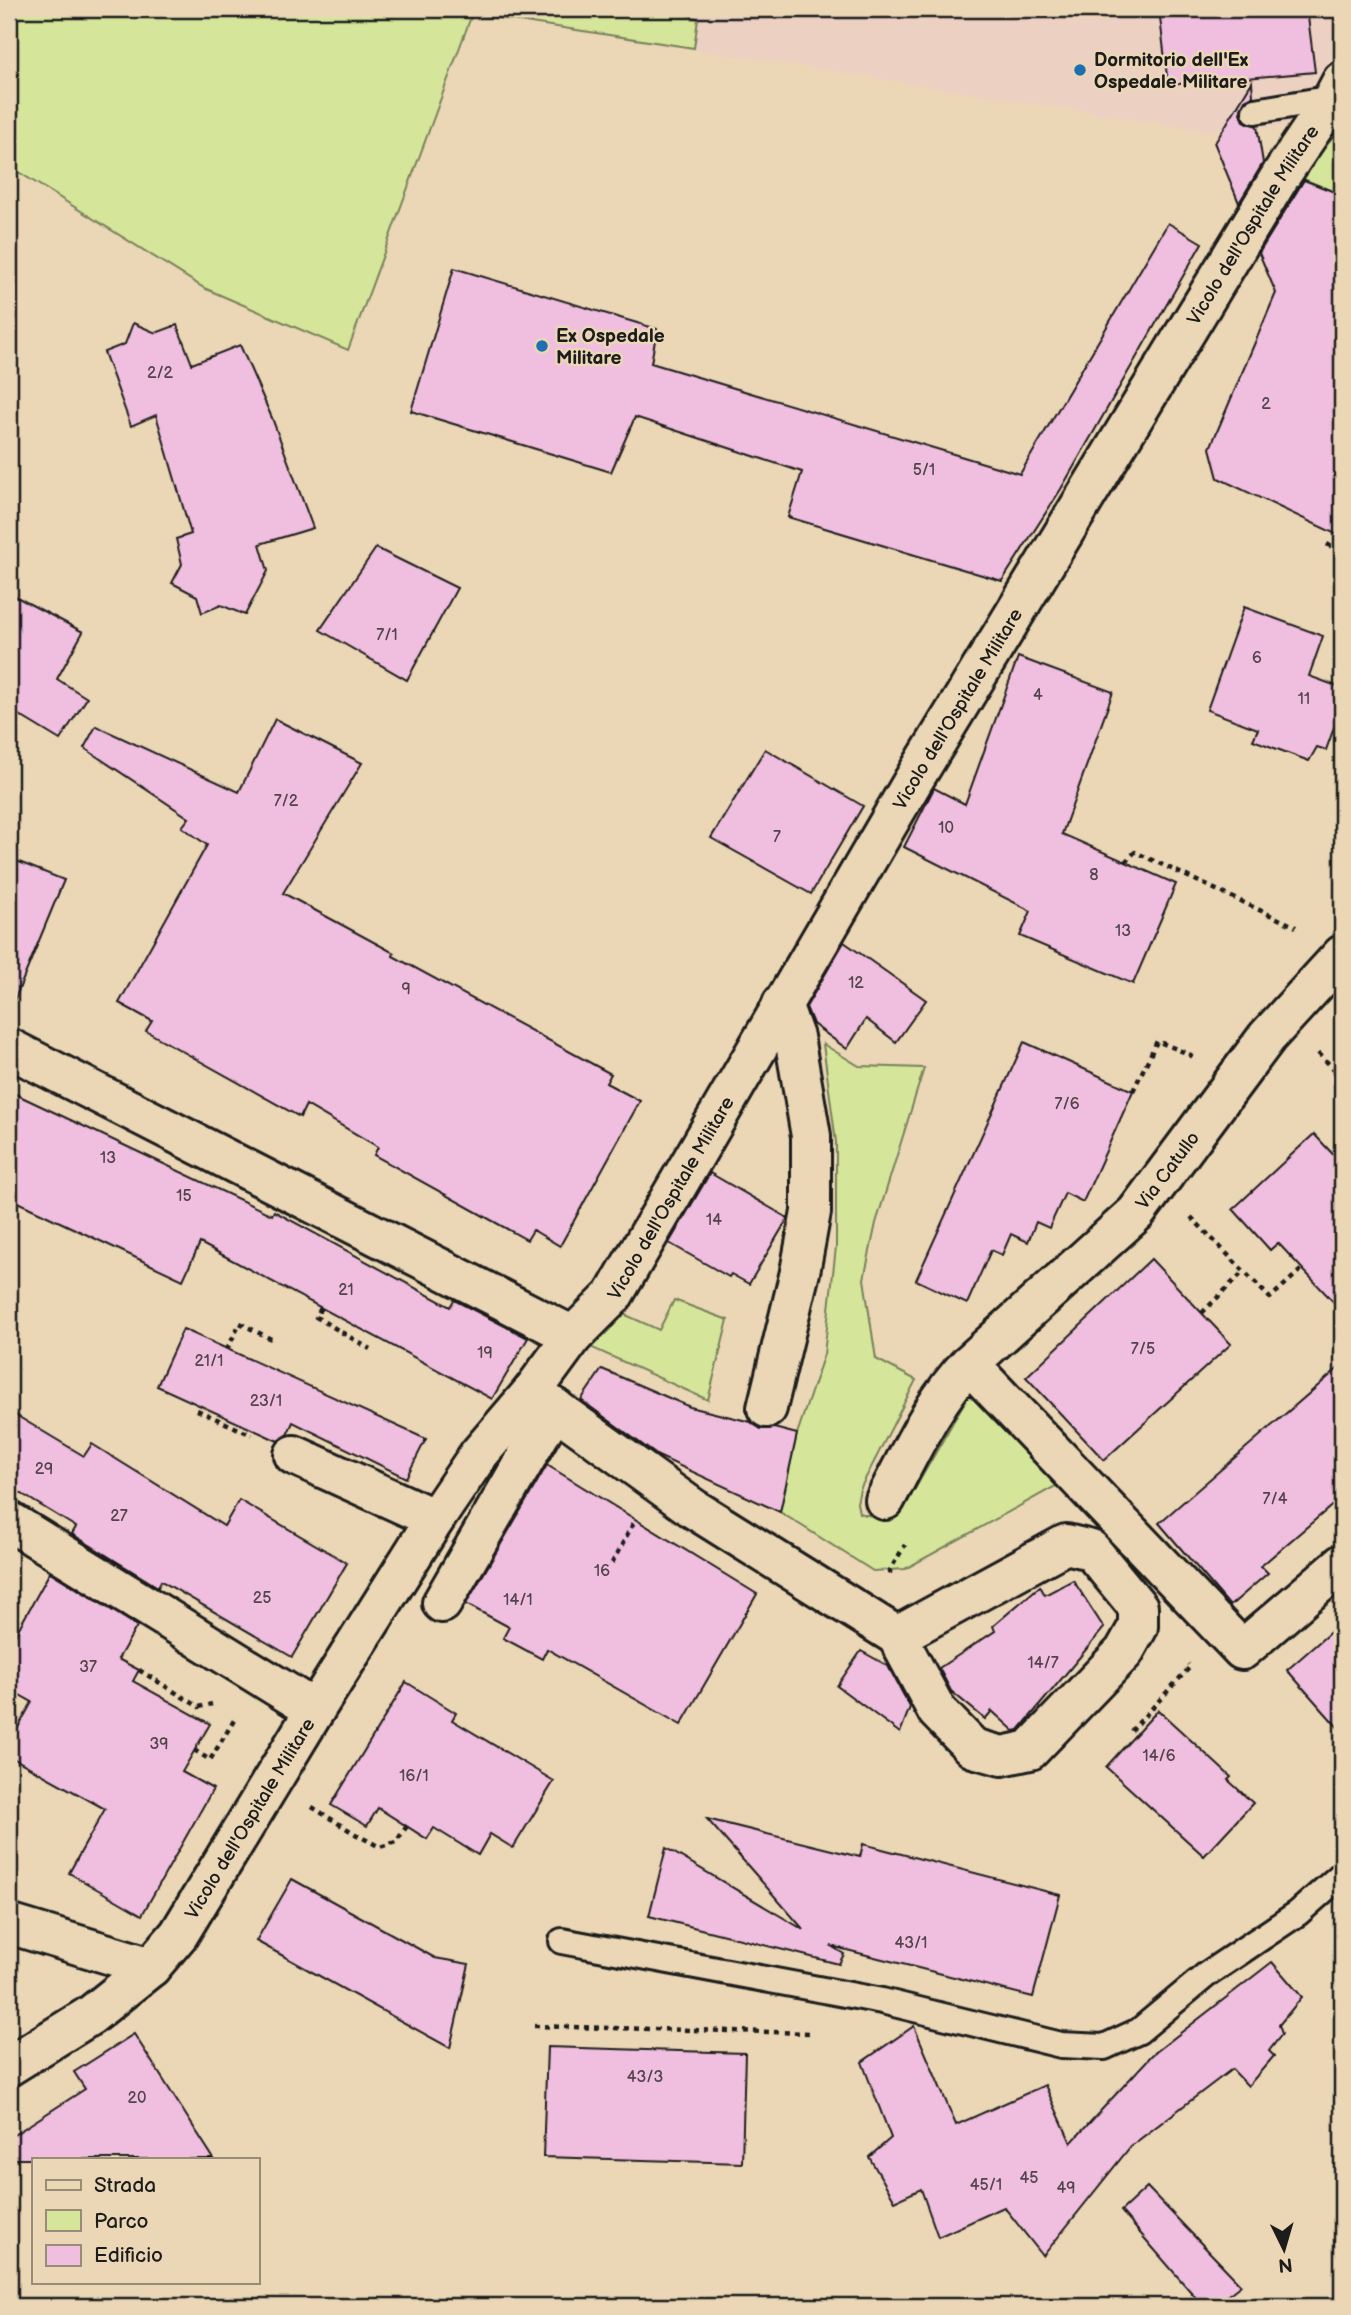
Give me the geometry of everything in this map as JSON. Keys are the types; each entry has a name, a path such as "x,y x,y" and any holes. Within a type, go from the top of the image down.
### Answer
{"street":[{"name":"Vicolo dell'Ospitale Militare","path":"9,2066 92,2015 150,1967 179,1934 315,1710 435,1519 486,1444 543,1400 573,1336 612,1296 913,781 1274,187 1338,89"},
{"name":"Via Catullo","path":"885,1500 947,1390 969,1364 1136,1213 1267,1037 1342,954"},
{"path":"766,1408 800,1272 811,1212 811,1136 794,1037 782,1004"},
{"path":"9,1048 573,1336"},
{"path":"969,1364 1242,1650 1342,1564"},
{"path":"442,1603 543,1400 694,1509 897,1636 937,1711 973,1748 1002,1756 1030,1750 1124,1652 1138,1627 1138,1607 1091,1550 1066,1544 897,1636"},
{"path":"294,1455 435,1519"},
{"path":"9,1521 315,1710"},
{"path":"9,1924 150,1967"}],"lane":[{"path":"1255,111 1338,89"},
{"path":"562,1941 882,2001 1061,2045 1104,2047 1139,2031 1206,1975 1298,1913 1342,1874"}],"path":[{"path":"1327,544 1342,553"},
{"path":"1125,862 1135,852 1296,927"},
{"path":"1133,1091 1157,1041 1191,1055 1185,1068"},
{"path":"1158,1183 1270,1298 1302,1269"},
{"path":"1202,1313 1243,1272"},
{"path":"321,1308 316,1318 370,1349"},
{"path":"228,1350 240,1323 271,1339"},
{"path":"197,1410 294,1455"},
{"path":"194,1750 210,1760 261,1677"},
{"path":"272,1781 380,1847 396,1842 407,1826"},
{"path":"534,2026 821,2033"}],"shaded area":[{"name":"Dormitorio dell'Ex Ospedale Militare","path":"475,9 1342,9 1342,50 1323,90 1299,126 1208,131 472,14"}],"green space":[{"path":"9,9 673,9 698,19 694,48 472,14 348,350 204,288 9,166"},
{"path":"1342,111 1342,195 1294,175"},
{"path":"823,1044 859,1066 924,1068 876,1223 864,1279 876,1359 916,1380 860,1489 857,1503 859,1513 881,1516 903,1510 972,1389 1063,1482 905,1569 873,1571 780,1512 797,1434 824,1354 836,1247 836,1142"},
{"path":"674,1300 728,1320 708,1400 588,1346 617,1311 659,1330"}],"building":[{"path":"1159,9 1307,9 1315,72 1168,85"},
{"path":"1252,82 1253,96 1245,100 1240,113 1244,121 1257,126 1263,163 1239,203 1214,142"},
{"path":"1304,180 1342,195 1342,537 1218,478 1210,448 1276,293 1259,253"},
{"name":"Ex Ospedale Militare","path":"1168,223 1202,243 1061,489 1002,581 788,517 802,472 635,417 611,472 411,411 454,268 657,329 651,363 1020,474"},
{"path":"133,323 156,333 177,325 192,364 240,345 272,418 313,528 260,544 268,571 245,615 221,605 202,613 197,596 172,583 182,564 176,539 191,534 156,415 131,426 104,352 125,344"},
{"path":"376,548 457,588 407,680 320,630"},
{"path":"9,593 83,632 57,679 87,698 60,740 9,709"},
{"path":"1244,607 1323,636 1309,676 1342,688 1342,705 1326,750 1317,747 1309,761 1253,740 1258,729 1207,710"},
{"path":"1018,657 1113,692 1062,834 1176,884 1133,984 1020,936 1031,911 904,847 934,788 965,804"},
{"path":"275,719 362,763 283,893 611,1074 606,1083 640,1101 560,1246 533,1230 527,1240 374,1155 378,1147 306,1105 300,1117 146,1031 152,1021 119,1003 207,845 182,827 189,818 84,748 96,726 239,792"},
{"path":"765,749 863,806 811,894 711,838"},
{"path":"9,858 64,880 10,1011 9,1011"},
{"path":"844,942 926,1000 896,1042 866,1019 847,1049 813,1024 806,1007"},
{"path":"1024,1042 1133,1091 1083,1202 1065,1193 1049,1228 1036,1222 1028,1242 1011,1234 1002,1255 991,1250 967,1304 916,1280"},
{"path":"9,1091 272,1215 274,1211 450,1307 454,1300 528,1338 492,1399 200,1243 183,1280 9,1198"},
{"path":"1314,1134 1342,1164 1342,1311 1278,1243 1270,1250 1233,1209"},
{"path":"710,1173 788,1218 749,1284 731,1274 729,1277 669,1243"},
{"path":"1151,1259 1231,1344 1104,1460 1026,1377"},
{"path":"183,1329 426,1439 406,1478 293,1422 287,1435 278,1441 157,1386"},
{"path":"1342,1365 1342,1497 1261,1566 1268,1573 1230,1606 1159,1523"},
{"path":"602,1369 690,1407 751,1422 761,1429 774,1428 797,1434 780,1512 658,1456 581,1400"},
{"path":"9,1411 84,1456 92,1444 224,1526 239,1500 347,1563 292,1657 161,1581 158,1587 72,1534 76,1527 9,1486"},
{"path":"547,1465 757,1594 681,1725 547,1649 542,1659 503,1638 509,1627 466,1604"},
{"path":"50,1572 137,1626 118,1659 139,1670 133,1681 210,1724 182,1772 213,1789 142,1915 69,1873 105,1809 9,1756 9,1744 32,1702 9,1689 9,1646"},
{"path":"1073,1580 1104,1628 1019,1730 1014,1731 992,1711 985,1719 951,1691 939,1668 995,1631 993,1626 1040,1586 1045,1595"},
{"path":"1342,1622 1342,1732 1287,1670"},
{"path":"861,1651 888,1666 910,1707 900,1733 837,1686"},
{"path":"406,1682 456,1713 452,1720 554,1781 513,1848 490,1834 478,1855 434,1828 427,1839 378,1808 367,1826 331,1805"},
{"path":"1158,1710 1231,1777 1228,1780 1253,1803 1204,1856 1106,1767"},
{"path":"707,1819 860,1857 863,1844 1060,1895 1033,1997 831,1946 844,1954 839,1964 649,1916 666,1848 804,1930"},
{"path":"292,1879 435,1958 469,1964 450,2048 256,1941"},
{"path":"1272,1962 1302,1997 1279,2025 1282,2034 1269,2051 1274,2056 1248,2086 1232,2069 1131,2146 1043,2256 1004,2207 938,2237 921,2189 895,2201 869,2157 891,2138 862,2062 914,2026 956,2125 1045,2085 1071,2143 1152,2055"},
{"path":"134,2034 213,2158 9,2159 9,2138 85,2089 74,2072"},
{"path":"547,2047 745,2053 742,2163 543,2157"},
{"path":"1147,2187 1241,2285 1214,2306 1203,2306 1121,2211"}],"place":[{"name":"Dormitorio dell'Ex Ospedale Militare","path":"1080,70"},
{"name":"Ex Ospedale Militare","path":"542,346"}]}
